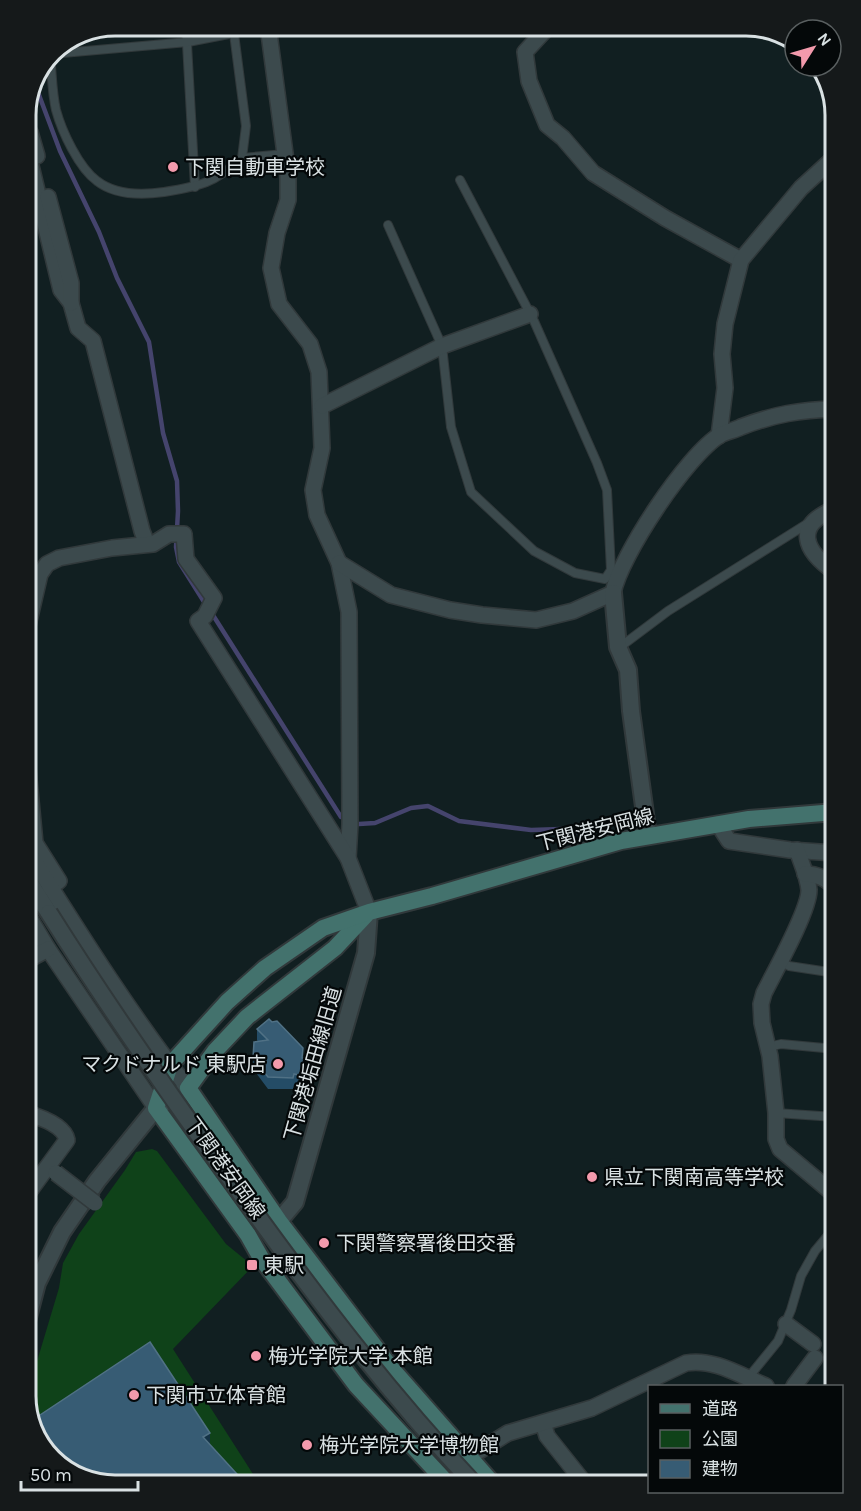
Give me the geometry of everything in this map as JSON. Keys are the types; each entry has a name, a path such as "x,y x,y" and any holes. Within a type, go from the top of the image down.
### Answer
{"main road":[{"name":"下関港安岡線","path":"440,1475 356,1385 261,1258 248,1235 156,1108 170,1065 227,1002 265,968 323,928 369,912 621,841 749,819 825,813"},
{"name":"下関港安岡線","path":"369,912 335,948 247,1017 215,1051 188,1088 279,1221 392,1369 484,1475"}],"street":[{"path":"269,36 288,176 288,200 276,233 271,268 279,304 309,344 319,372 322,448 313,490 317,515 339,563 349,612 350,824 348,858"},
{"path":"540,36 525,52 529,81 547,125 563,138 593,173 665,218 741,260"},
{"path":"36,154 71,283 71,303 78,328 93,341 147,544"},
{"path":"719,436 725,388 722,354 725,324 741,260 801,188 825,167"},
{"path":"36,221 61,290 71,303"},
{"path":"322,406 442,346 530,314"},
{"path":"648,836 631,711 628,670 618,647 613,593 615,579 653,513 673,484 719,436 777,414 825,409"},
{"path":"825,513 813,521 809,538 810,548 817,559 825,564"},
{"path":"36,587 40,574 47,564 58,558 153,544 175,534 184,534 186,558 214,598 205,616 198,621 348,858 369,912"},
{"path":"339,563 391,595 450,610 482,615 536,620 573,611 613,593"},
{"path":"718,824 729,841 825,852"},
{"path":"36,845 58,881 50,887"},
{"path":"797,850 809,890 806,906 764,993 761,1004 762,1023 768,1047 776,1113 776,1139 780,1149 825,1186"},
{"path":"36,864 170,1065 188,1088 156,1108 97,1181 62,1232 36,1287"},
{"path":"805,874 825,879"},
{"path":"36,893 193,1128 314,1293 421,1427 466,1475"},
{"name":"下関港垢田線旧道","path":"279,1221 295,1202 344,1036 366,953 369,912"},
{"path":"36,929 156,1108"},
{"path":"36,956 48,949"},
{"path":"36,1117 66,1133 68,1140 51,1169 36,1185"},
{"path":"51,1169 95,1203"},
{"path":"786,1324 814,1351 795,1385"},
{"path":"468,1458 508,1433 592,1408 686,1363 695,1361 710,1363 764,1385"},
{"path":"543,1424 546,1436 578,1475"}],"lane":[{"path":"187,36 195,187"},
{"path":"66,53 188,42 209,36"},
{"path":"235,36 246,126 242,158"},
{"path":"51,68 56,109 68,143 97,181 122,192 155,193 195,187 215,180 242,158 285,154"},
{"path":"388,225 442,346 451,427 471,492 534,551 575,573 605,579 611,570 607,490 530,314 460,180"},
{"path":"618,647 697,592 813,521"},
{"path":"779,961 789,966 825,971"},
{"path":"768,1047 781,1044 825,1048"},
{"path":"776,1113 825,1116"},
{"path":"748,1378 778,1341 786,1324 801,1275 815,1251 825,1240"}],"green space":[{"path":"152,1149 157,1151 226,1244 253,1266 173,1349 254,1475 110,1475 90,1471 60,1452 49,1440 40,1421 36,1396 36,1365 59,1288 63,1263 79,1234 136,1152"}],"building":[{"name":"マクドナルド 東駅店","path":"269,1019 272,1022 277,1021 303,1048 302,1058 306,1059 303,1076 294,1074 293,1078 268,1077 253,1058 254,1042 268,1040 257,1029"},
{"name":"下関市立体育館","path":"150,1342 210,1433 203,1437 238,1475 110,1475 90,1471 71,1462 56,1448 44,1431 39,1416"}],"waterway":[{"path":"39,95 60,151 99,232 117,278 149,342 163,433 177,481 176,547 179,562 206,605"},
{"path":"211,612 341,817"},
{"path":"359,824 375,823 411,808 428,806 459,821 531,830 561,829 576,832"}],"place":[{"name":"下関自動車学校","path":"173,167"},
{"name":"マクドナルド 東駅店","path":"278,1064"},
{"name":"県立下関南高等学校","path":"592,1177"},
{"name":"下関警察署後田交番","path":"324,1243"},
{"name":"東駅","path":"252,1265"},
{"name":"梅光学院大学 本館","path":"256,1356"},
{"name":"下関市立体育館","path":"134,1395"},
{"name":"梅光学院大学博物館","path":"307,1445"}]}
